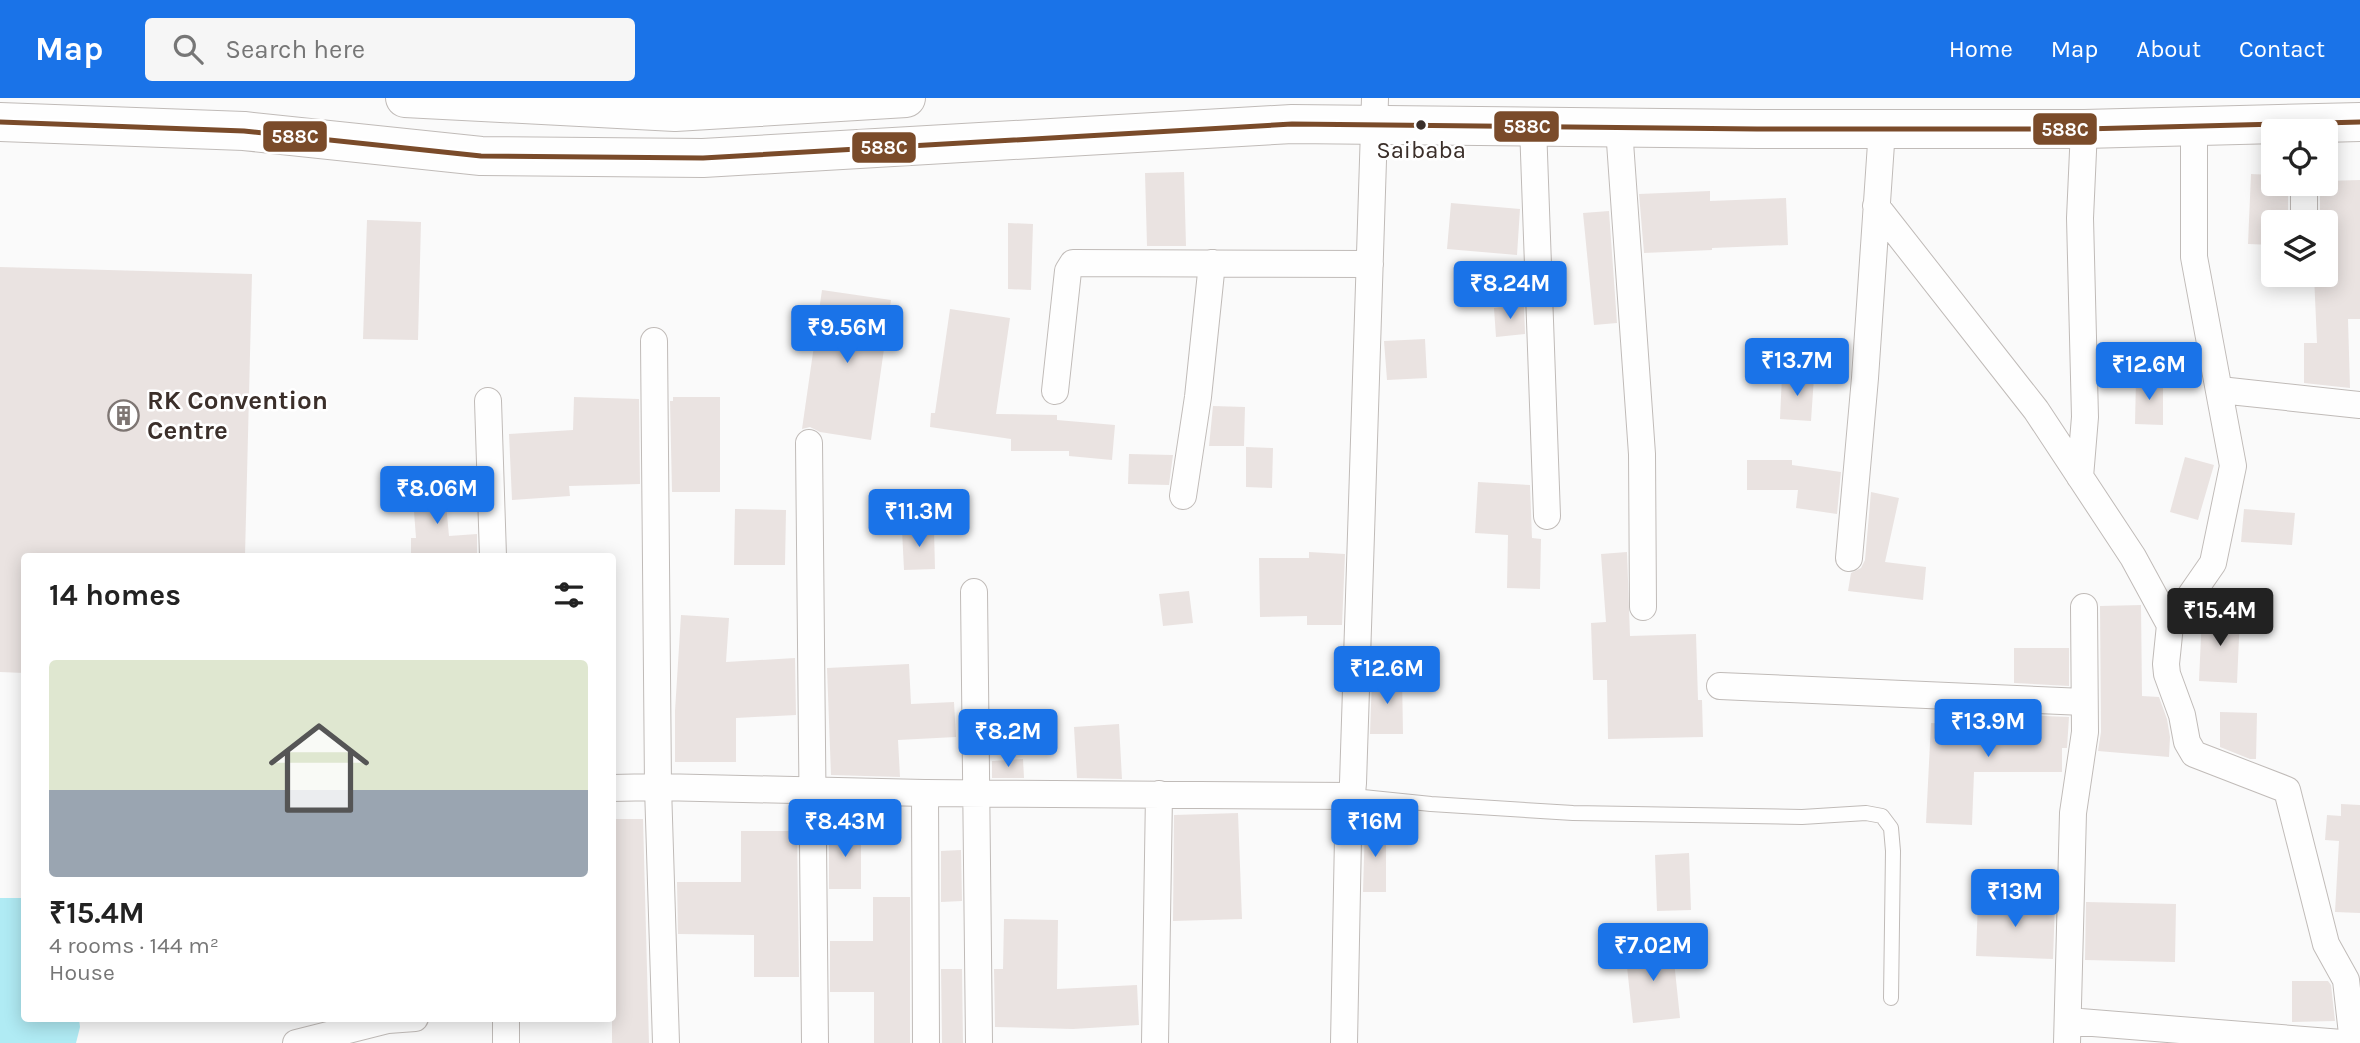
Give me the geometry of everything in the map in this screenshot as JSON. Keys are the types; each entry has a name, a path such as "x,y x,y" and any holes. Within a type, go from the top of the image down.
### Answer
{"main road":[{"path":"405,98 661,104 906,98"},
{"path":"0,122 244,131 481,156 703,158 1291,111 1375,111 1533,126 1619,128 2261,128"},
{"path":"2338,124 2360,122"}],"street":[{"path":"1344,1043 1348,837 1353,796 1375,111"},
{"path":"1533,126 1547,516"},
{"path":"1619,128 1642,454 1643,607"},
{"path":"2194,128 2194,257 2233,466 2213,563 2171,625 2167,674 2182,715 2187,742 2194,754 2287,790 2326,944 2346,980 2353,1043"},
{"path":"1849,558 1865,378 1881,129"},
{"path":"2080,477 2085,417 2080,218 2084,129"},
{"path":"1877,206 2036,410 2133,557 2171,625"},
{"path":"1055,391 1068,271 1073,263 1370,264"},
{"path":"1183,496 1198,397 1212,263"},
{"path":"654,341 658,787 666,1043"},
{"path":"2220,390 2360,405"},
{"path":"488,401 494,553"},
{"path":"809,443 815,1043"},
{"path":"974,592 979,1043"},
{"path":"2084,607 2085,732 2073,813 2067,1032 2343,1043"},
{"path":"1720,685 2084,702"},
{"path":"616,788 1353,796"},
{"path":"925,793 926,1043"},
{"path":"1154,1043 1159,794"},
{"path":"296,1043 380,1022"},
{"path":"506,1022 506,1043"}],"lane":[{"path":"1353,796 1573,813 1802,817 1866,813 1882,816 1891,828 1893,851 1891,998"}],"water":[{"path":"0,898 21,898 21,1022 79,1022 80,1027 76,1043 0,1043"}],"building":[{"path":"1184,172 1186,246 1147,246 1145,173"},
{"path":"2251,174 2261,174 2261,196 2288,196 2288,210 2261,210 2261,245 2248,244"},
{"path":"2360,180 2360,319 2348,319 2350,388 2304,383 2304,343 2317,343 2315,287 2338,287 2338,210 2320,210 2320,196 2338,196 2338,181"},
{"path":"1710,191 1710,201 1786,198 1788,245 1644,253 1639,194"},
{"path":"1451,203 1520,209 1517,255 1447,249"},
{"path":"1609,211 1617,323 1594,325 1583,213"},
{"path":"367,220 421,222 418,340 363,339"},
{"path":"1008,223 1033,224 1031,290 1008,289"},
{"name":"RK Convention Centre","path":"0,267 252,274 245,553 21,553 21,673 0,672"},
{"path":"822,290 891,300 871,440 820,432 810,427 802,429"},
{"path":"1524,305 1525,334 1496,337 1494,308"},
{"path":"950,309 1010,318 996,414 1057,415 1057,420 1115,425 1112,460 1069,456 1069,451 1011,451 1011,439 930,427 931,413 935,413"},
{"path":"1425,339 1427,378 1387,380 1384,341"},
{"path":"1782,375 1814,377 1811,421 1780,419"},
{"path":"2136,379 2163,380 2163,425 2135,424"},
{"path":"574,397 639,399 640,484 569,486 570,496 512,500 509,434 573,430"},
{"path":"673,397 720,397 720,492 672,492 670,401 673,401"},
{"path":"1213,406 1245,407 1244,446 1209,446"},
{"path":"1246,447 1273,448 1272,488 1246,487"},
{"path":"1129,454 1173,455 1169,485 1128,484"},
{"path":"2185,457 2214,465 2198,520 2170,512"},
{"path":"1747,460 1792,460 1792,465 1841,472 1837,514 1796,508 1798,490 1747,490"},
{"path":"444,482 449,536 477,534 477,553 411,553 411,538 416,538 412,485"},
{"path":"1478,482 1530,485 1532,538 1541,539 1540,589 1507,588 1508,535 1475,533"},
{"path":"1871,492 1899,498 1885,562 1926,567 1923,600 1848,591 1851,573 1861,568 1865,560"},
{"path":"735,509 786,510 785,565 734,565"},
{"path":"2244,509 2295,513 2292,545 2241,542"},
{"path":"934,529 935,569 904,570 902,530"},
{"path":"1309,552 1345,554 1342,625 1307,625 1307,616 1260,617 1259,558 1309,558"},
{"path":"1627,552 1630,636 1696,634 1698,700 1702,700 1703,737 1608,739 1607,680 1593,680 1591,623 1606,622 1601,554"},
{"path":"1189,591 1193,623 1163,626 1159,594"},
{"path":"2141,605 2142,696 2159,697 2170,737 2169,757 2098,751 2101,732 2100,606"},
{"path":"2202,614 2240,615 2237,683 2199,681"},
{"path":"681,615 729,618 726,662 795,658 796,715 736,718 736,762 675,762"},
{"path":"2014,648 2069,648 2069,686 2014,683"},
{"path":"909,664 911,704 954,702 956,737 898,740 900,777 831,775 827,668"},
{"path":"1372,677 1402,677 1403,734 1370,734"},
{"path":"2220,712 2257,713 2256,759 2220,747"},
{"path":"1991,714 2069,717 2067,748 2062,748 2062,772 1974,772 1972,825 1926,823 1931,723 1991,726"},
{"path":"1119,724 1122,779 1077,778 1074,727"},
{"path":"1023,759 1024,778 992,778 992,761"},
{"path":"2341,804 2360,805 2360,913 2335,912 2339,841 2325,840 2327,815 2341,816"},
{"path":"1238,813 1242,919 1173,921 1174,815"},
{"path":"616,819 643,819 649,1043 612,1043 612,1022 616,1022"},
{"path":"1365,824 1386,824 1386,892 1363,892"},
{"path":"829,829 861,829 861,889 829,889"},
{"path":"741,831 797,831 799,977 754,977 754,935 678,934 677,882 741,882"},
{"path":"961,850 962,901 941,902 941,851"},
{"path":"1689,853 1691,910 1657,911 1655,855"},
{"path":"873,897 910,897 910,1043 874,1043 874,992 830,992 830,941 873,941"},
{"path":"1978,899 2055,903 2053,959 1976,956"},
{"path":"2086,902 2176,904 2175,962 2085,960"},
{"path":"1004,919 1058,920 1057,989 1137,985 1139,1025 1073,1029 995,1027 994,969 1003,969"},
{"path":"1672,942 1680,1018 1633,1023 1625,948"},
{"path":"941,969 962,969 963,1043 942,1043"},
{"path":"2292,981 2328,981 2331,985 2335,1021 2292,1022"}],"transit line":[{"name":"588C","path":"0,122 244,131 481,156 703,158 1292,124 2084,129 2360,122"}],"place":[{"name":"Saibaba","path":"1421,125"},
{"name":"RK Convention Centre","path":"124,415"}]}
